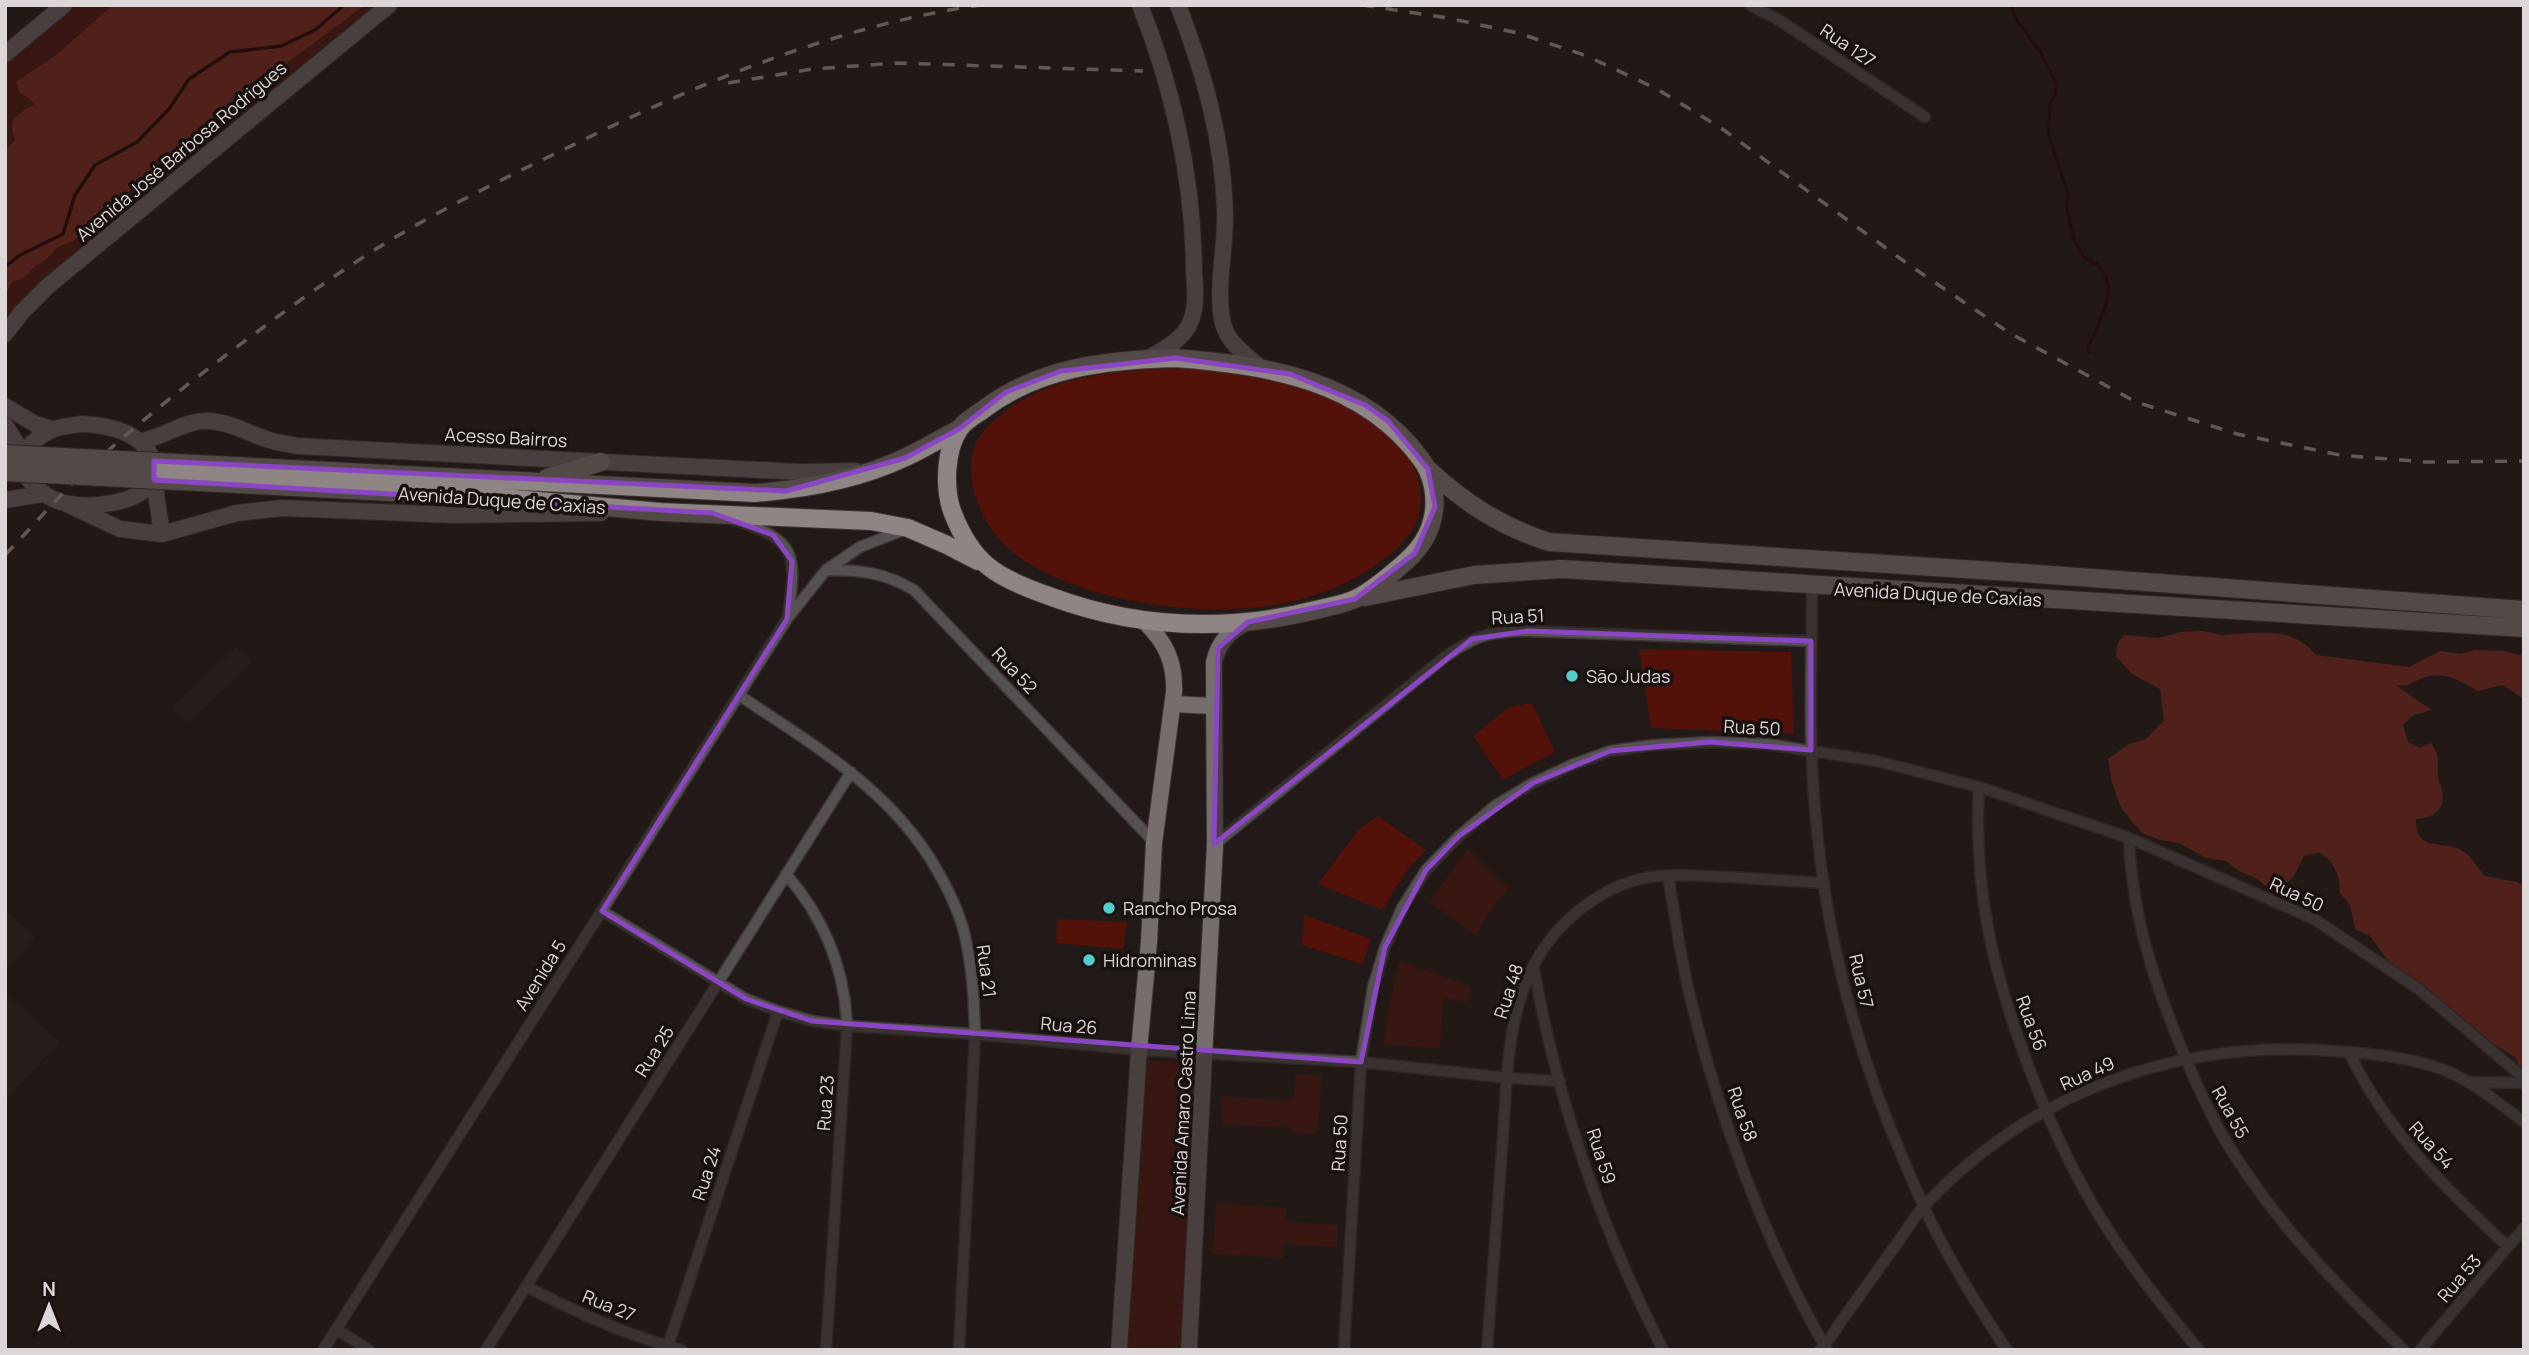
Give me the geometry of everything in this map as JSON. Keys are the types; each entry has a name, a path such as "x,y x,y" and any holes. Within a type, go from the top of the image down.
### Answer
{"main road":[{"name":"Avenida Duque de Caxias","path":"14,472 504,489 535,481 755,493 816,486 905,458 959,429 1006,392 1061,371 1147,359 1198,360 1290,374 1365,405 1406,438 1428,469 1455,494 1482,513 1524,534 1549,542 2524,610"},
{"path":"959,429 951,452 947,477 950,503 958,527 971,549 989,568"},
{"name":"Avenida Duque de Caxias","path":"5,454 504,489 661,512 871,521 908,528 947,545 1029,589 1066,603 1145,622 1177,625 1248,622 1303,613 1355,599 1474,575 1562,569 2524,628"},
{"path":"535,481 601,462"},
{"path":"1355,599 1408,561 1424,542 1435,507 1428,469"}],"street":[{"path":"5,54 64,5"},
{"name":"Avenida José Barbosa Rodrigues","path":"5,334 48,286 389,5"},
{"path":"1140,5 1156,46 1180,131 1192,212 1196,306 1189,326 1175,342 1147,359"},
{"path":"1178,5 1211,101 1220,146 1226,227 1220,306 1224,327 1243,353 1261,368"},
{"name":"Rua 127","path":"1750,5 1779,20 1925,117"},
{"path":"5,406 27,420 52,429"},
{"name":"Acesso Bairros","path":"142,441 204,420 219,422 273,442 297,446 800,472 876,469"},
{"path":"5,493 24,455 40,436 52,429 98,424 127,433 142,441 151,451 156,471 154,480 162,534"},
{"path":"5,425 24,455"},
{"path":"14,472 43,494 120,529 162,534 237,513 282,508 453,515 661,512"},
{"path":"67,504 101,505 117,502 140,492 154,480"},
{"path":"5,500 43,494"},
{"name":"Avenida 5","path":"712,513 773,535 785,547 792,561 793,571 787,619"},
{"name":"Avenida 5","path":"323,1350 787,619 826,570 860,547 908,528"},
{"name":"Rua 52","path":"826,570 875,572 914,590 1154,842"},
{"name":"Rua 57","path":"1812,586 1811,750 1815,811 1824,883 1840,967 1861,1048 1888,1125 1942,1244 2007,1350"},
{"path":"1119,1350 1154,842 1175,674 1171,659 1159,636 1145,622"},
{"name":"Avenida Amaro Castro Lima","path":"1189,1350 1215,844 1214,662 1218,648 1226,636 1248,622"},
{"name":"Rua 51","path":"1215,844 1446,656 1472,639 1499,631 1518,631 1811,641"},
{"name":"Rua 21","path":"739,695 851,772 886,803 914,833 952,897 970,962 975,1034 959,1350"},
{"path":"1173,704 1213,706"},
{"name":"Rua 50","path":"1344,1350 1361,1062 1373,987 1385,947 1402,908 1426,870 1459,836 1496,806 1533,783 1610,751 1710,742 1766,744 1877,761 1979,787 2129,838 2314,919 2420,990 2524,1078"},
{"name":"Rua 25","path":"485,1350 851,772"},
{"name":"Rua 56","path":"1979,787 1979,852 1989,940 2010,1015 2046,1111 2078,1177 2108,1229 2142,1279 2199,1350"},
{"name":"Rua 55","path":"2129,838 2130,873 2137,911 2156,982 2185,1058 2218,1128 2263,1196 2338,1284 2404,1350"},
{"name":"Rua 23","path":"786,874 803,893 819,918 832,946 842,976 848,1026 826,1350"},
{"name":"Rua 48","path":"1487,1350 1508,1078 1516,1012 1533,965 1545,946 1564,923 1601,894 1646,878 1668,876 1824,883"},
{"name":"Rua 58","path":"1668,876 1688,991 1714,1086 1754,1199 1824,1348"},
{"name":"Rua 26","path":"602,911 746,999 812,1021 1139,1050 1361,1062 1560,1081"},
{"name":"Rua 59","path":"1533,965 1540,1006 1560,1081 1596,1194 1621,1263 1662,1350"},
{"name":"Rua 24","path":"668,1346 778,1011"},
{"name":"Rua 49","path":"1824,1348 1924,1206 1980,1154 2046,1111 2116,1077 2185,1058 2253,1049 2309,1049 2388,1056 2427,1065 2469,1081"},
{"name":"Rua 54","path":"2349,1052 2376,1103 2397,1132 2466,1208 2508,1247"},
{"path":"2469,1081 2524,1083"},
{"path":"2469,1081 2524,1122"},
{"name":"Rua 53","path":"2420,1350 2524,1228"},
{"name":"Rua 27","path":"526,1286 558,1303 682,1350"},
{"path":"336,1329 369,1350"}],"highlighted area":[{"path":"1175,358 1290,374 1365,405 1388,421 1428,469 1435,507 1415,553 1355,599 1248,622 1218,648 1214,844 1472,639 1528,631 1811,641 1811,750 1710,742 1610,751 1533,783 1459,836 1426,870 1385,947 1361,1062 812,1021 746,999 602,911 787,619 792,561 773,535 712,513 154,480 154,461 786,491 905,458 959,429 1006,392 1061,371"}],"shaded area":[{"path":"66,5 391,5 5,332 5,55"},
{"path":"113,5 365,5 210,120 73,241 56,248 25,277 12,282 5,295 5,150 15,141 13,119 35,105 20,93 16,82 55,56"},
{"path":"1179,368 1270,380 1301,388 1358,412 1383,430 1410,459 1418,477 1420,506 1415,525 1408,536 1381,561 1350,581 1316,595 1280,604 1243,608 1167,606 1096,592 1041,571 1009,549 985,520 975,494 971,458 980,436 1000,416 1022,400 1046,389 1097,375"},
{"path":"2202,631 2222,635 2274,633 2297,639 2316,655 2409,667 2440,651 2461,654 2475,650 2504,651 2524,656 2524,699 2503,685 2477,691 2459,681 2439,675 2425,677 2409,684 2395,685 2432,710 2412,716 2403,725 2408,742 2420,748 2431,743 2438,759 2442,804 2432,815 2416,819 2420,837 2431,844 2461,850 2471,858 2484,876 2517,882 2524,886 2524,1077 2516,1058 2474,1031 2423,985 2390,963 2370,936 2355,929 2350,905 2340,893 2336,870 2319,852 2304,856 2294,876 2281,889 2269,889 2256,878 2239,871 2226,861 2206,858 2179,843 2142,833 2121,808 2108,759 2129,744 2146,739 2164,720 2160,689 2132,674 2116,656 2118,642 2125,635 2159,638 2181,632"},
{"path":"237,647 252,663 188,722 173,707"},
{"path":"1639,649 1791,652 1794,734 1651,728"},
{"path":"1532,703 1555,752 1503,780 1473,736 1509,707"},
{"path":"1378,816 1426,850 1408,869 1382,910 1318,884 1358,830"},
{"path":"1468,849 1508,889 1494,905 1476,935 1429,902"},
{"path":"5,910 35,937 5,970"},
{"path":"1304,915 1371,939 1362,964 1302,945"},
{"path":"1057,919 1127,922 1123,949 1056,943"},
{"path":"1400,961 1470,986 1469,1002 1443,998 1440,1049 1383,1044"},
{"path":"5,994 59,1042 5,1101"},
{"path":"1147,1060 1201,1064 1185,1350 1125,1350"},
{"path":"1295,1074 1322,1076 1317,1134 1292,1132 1292,1128 1222,1124 1221,1096 1294,1101"},
{"path":"1216,1203 1286,1208 1286,1222 1338,1225 1337,1247 1284,1244 1283,1258 1213,1254"}],"waterway":[{"path":"5,267 20,255 63,234 75,195 95,165 137,142 169,109 189,79 230,52 281,46 315,30 344,5"},
{"path":"2010,5 2018,22 2040,51 2057,84 2055,96 2050,103 2048,133 2068,194 2067,210 2074,238 2083,257 2097,264 2105,274 2108,285 2108,297 2088,347 2089,353"}],"railway":[{"path":"5,555 81,476 173,396 307,295 416,225 620,122 770,59 874,27 980,5"},
{"path":"1362,5 1448,18 1518,33 1587,56 1657,89 1721,128 1912,267 2008,332 2136,402 2237,434 2340,455 2425,462 2524,461"},
{"path":"728,83 813,69 897,63 1143,71"}],"place":[{"name":"São Judas","path":"1572,676"},
{"name":"Rancho Prosa","path":"1109,908"},
{"name":"Hidrominas","path":"1089,960"}]}
